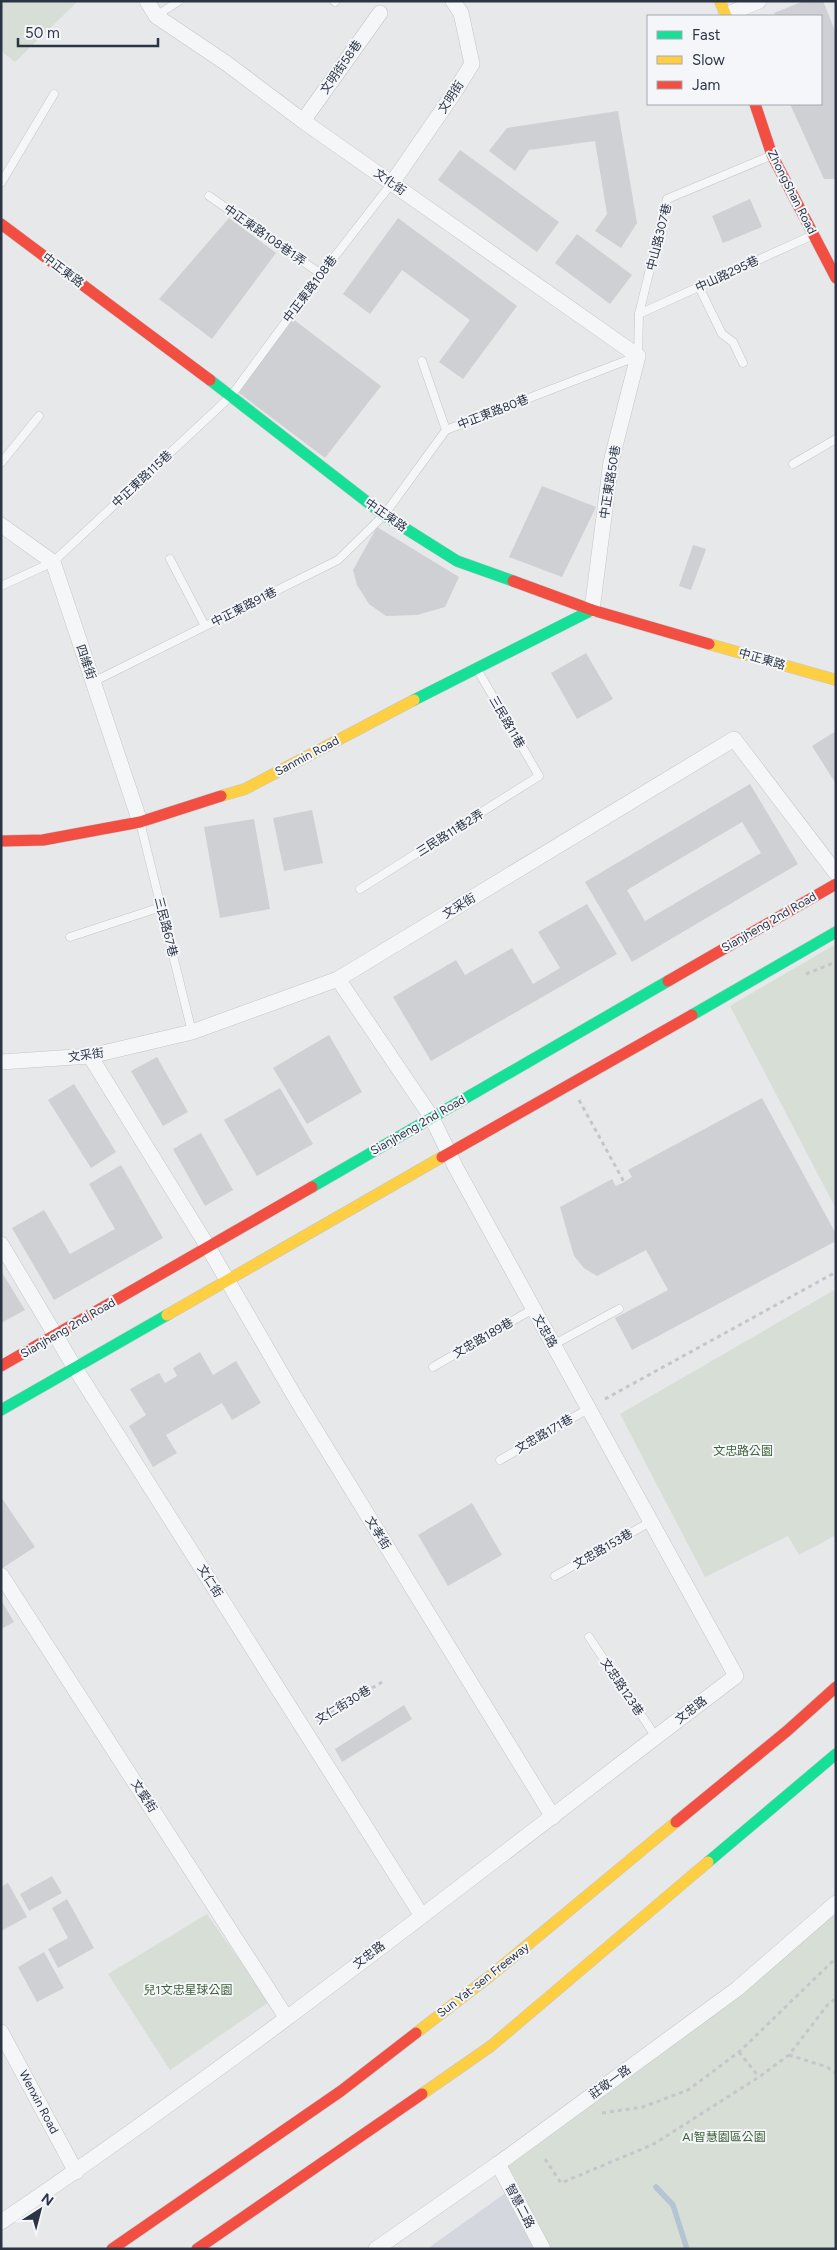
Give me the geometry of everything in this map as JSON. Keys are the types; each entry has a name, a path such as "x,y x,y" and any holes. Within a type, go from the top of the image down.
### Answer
{"main road":[{"name":"ZhongShan Road","path":"755,105 772,155 836,278"},
{"name":"中正東路","path":"1,224 231,396 384,515 457,561 592,610 836,680"},
{"name":"Sanmin Road","path":"1,841 42,840 140,822 245,789 476,666 592,610"},
{"name":"Sianjheng 2nd Road","path":"1,1366 836,884"},
{"path":"1,1410 836,932"},
{"name":"Sun Yat-sen Freeway","path":"112,2249 341,2091 490,1976 772,1744 836,1688"},
{"path":"197,2249 491,2046 836,1754"}],"street":[{"name":"文化街","path":"147,1 156,16 226,63 303,121 638,356"},
{"name":"文明街","path":"392,183 472,64 461,13 453,1"},
{"path":"724,11 759,1"},
{"name":"文明街58巷","path":"303,121 380,13"},
{"name":"中正東路50巷","path":"592,610 611,462 638,356"},
{"path":"1,525 53,562"},
{"name":"四維街","path":"53,562 140,822"},
{"name":"文采街","path":"1,1062 90,1056 192,1032 338,979 734,739 836,873"},
{"name":"文忠路","path":"1,2222 76,2172 422,1916 736,1676 533,1309 449,1154 432,1118 338,979"},
{"name":"文孝街","path":"90,1056 208,1247 295,1397 553,1817"},
{"name":"文仁街","path":"1,1244 55,1335 422,1916"},
{"name":"文愛街","path":"1,1575 286,2017"},
{"name":"莊敬一路","path":"376,2249 498,2164 737,1989 836,1904"},
{"name":"Wenxin Road","path":"1,2032 76,2172"},
{"name":"智慧二路","path":"498,2164 543,2249"}],"lane":[{"path":"156,16 179,1"},
{"path":"1,182 54,94"},
{"name":"中山路307巷","path":"638,356 639,314 667,199 772,155"},
{"name":"中正東路108巷","path":"231,396 321,274 392,183"},
{"name":"中正東路108巷1弄","path":"209,196 321,274"},
{"name":"中山路295巷","path":"639,314 814,234"},
{"path":"699,287 722,334 732,342 743,363"},
{"name":"中正東路80巷","path":"384,515 446,430 638,356"},
{"path":"422,361 446,430"},
{"name":"中正東路115巷","path":"1,586 53,562 231,396"},
{"path":"1,463 39,416"},
{"path":"793,464 836,439"},
{"name":"中正東路91巷","path":"93,682 338,560 384,515"},
{"path":"170,559 206,626"},
{"name":"三民路11巷","path":"476,666 539,776"},
{"name":"三民路11巷2弄","path":"360,889 539,776"},
{"name":"三民路67巷","path":"140,822 192,1032"},
{"path":"70,937 161,907"},
{"name":"文忠路189巷","path":"433,1367 533,1309"},
{"path":"553,1345 619,1309"},
{"name":"文忠路171巷","path":"500,1460 588,1409"},
{"name":"文忠路153巷","path":"555,1576 650,1522"},
{"name":"文忠路123巷","path":"589,1637 656,1737"}],"path":[{"path":"570,1085 624,1182"},
{"path":"605,1399 836,1272"},
{"name":"文仁街30巷","path":"304,1729 382,1682"},
{"path":"602,2113 643,2108 688,2090 738,2052 836,1958"},
{"path":"545,2159 561,2183 654,2144 759,2077 789,2055 830,2003 836,1999"},
{"path":"738,2052 759,2077"},
{"path":"789,2055 827,2067 836,2073"}],"shaded area":[{"path":"528,2177 563,2249 427,2249"}],"green space":[{"path":"1,1 78,1 15,62 1,51"},
{"path":"836,944 836,1209 730,1006"},
{"name":"文忠路公園","path":"836,1289 836,1535 799,1555 788,1536 705,1577 620,1414"},
{"name":"AI智慧園區公園","path":"836,1903 836,2249 543,2249 498,2164"},
{"name":"兒1文忠星球公園","path":"207,1914 269,2002 170,2070 108,1974"}],"building":[{"path":"804,1 823,1 836,33 836,179 824,179 790,105 822,105 822,15 775,15 774,13"},
{"path":"618,111 637,223 621,248 595,231 607,214 595,141 529,150 515,171 489,151 507,128"},
{"path":"460,150 559,222 537,252 438,180"},
{"path":"750,199 762,227 723,243 712,216"},
{"path":"229,218 276,253 212,339 159,299"},
{"path":"398,218 517,306 463,379 439,362 470,320 402,270 370,314 343,294"},
{"path":"577,234 632,275 610,304 555,263"},
{"path":"293,319 381,386 325,458 238,392"},
{"path":"542,486 596,507 562,577 509,557"},
{"path":"377,527 459,577 445,607 417,615 386,616 369,604 357,585 353,570"},
{"path":"693,545 706,549 691,590 679,586"},
{"path":"586,653 613,699 577,719 551,673"},
{"path":"836,731 836,784 812,746"},
{"path":"750,784 798,864 632,962 585,882","holes":["742,822 761,853 645,921 627,890"]},
{"path":"312,810 323,863 284,871 273,818"},
{"path":"254,819 270,909 220,918 204,827"},
{"path":"587,904 617,954 431,1061 393,997 456,960 465,975 512,948 533,984 560,968 538,932"},
{"path":"329,1035 362,1092 307,1124 273,1068"},
{"path":"157,1057 188,1112 163,1126 131,1071"},
{"path":"74,1084 116,1152 91,1168 48,1100"},
{"path":"280,1088 313,1144 257,1176 224,1120"},
{"path":"762,1098 836,1234 836,1241 632,1350 615,1318 668,1290 646,1250 597,1276 584,1268 574,1256 560,1207 612,1179 616,1186 624,1182 632,1177 628,1170"},
{"path":"201,1133 233,1190 205,1206 173,1149"},
{"path":"121,1165 163,1238 54,1300 12,1228 44,1210 70,1254 115,1229 89,1184"},
{"path":"1,1271 25,1310 1,1323"},
{"path":"200,1352 213,1375 236,1361 261,1403 232,1420 222,1403 166,1435 177,1453 153,1467 129,1426 146,1415 130,1389 159,1373 165,1383 177,1376 173,1368"},
{"path":"1,1497 35,1547 1,1569"},
{"path":"472,1503 502,1555 448,1586 418,1535"},
{"path":"1,1600 14,1622 1,1629"},
{"path":"404,1705 412,1719 342,1762 335,1749"},
{"path":"52,1876 62,1893 29,1911 20,1894"},
{"path":"8,1883 27,1917 1,1931 1,1887"},
{"path":"67,1899 94,1948 58,1968 48,1949 68,1938 52,1908"},
{"path":"44,1952 64,1988 37,2002 18,1967"}],"waterway":[{"path":"656,2187 673,2205 687,2249"}],"traffic: fast":[{"path":"210,380 384,515 457,561 513,581"},
{"path":"414,700 592,610"},
{"path":"692,1015 836,932"},
{"path":"312,1187 668,981"},
{"path":"1,1410 167,1315"},
{"path":"708,1862 836,1754"}],"traffic: slow":[{"path":"720,1 726,15"},
{"path":"709,644 836,680"},
{"path":"221,796 245,789 414,700"},
{"path":"167,1315 442,1157"},
{"path":"416,2033 490,1976 676,1822"},
{"path":"422,2094 491,2046 708,1862"}],"traffic: jam":[{"path":"755,105 772,155 836,278"},
{"path":"1,224 210,380"},
{"path":"513,581 592,610 709,644"},
{"path":"1,841 43,840 140,822 221,796"},
{"path":"668,981 836,884"},
{"path":"442,1157 692,1015"},
{"path":"1,1366 312,1187"},
{"path":"676,1822 787,1731 836,1687"},
{"path":"112,2249 341,2091 416,2033"},
{"path":"197,2249 422,2094"}]}
